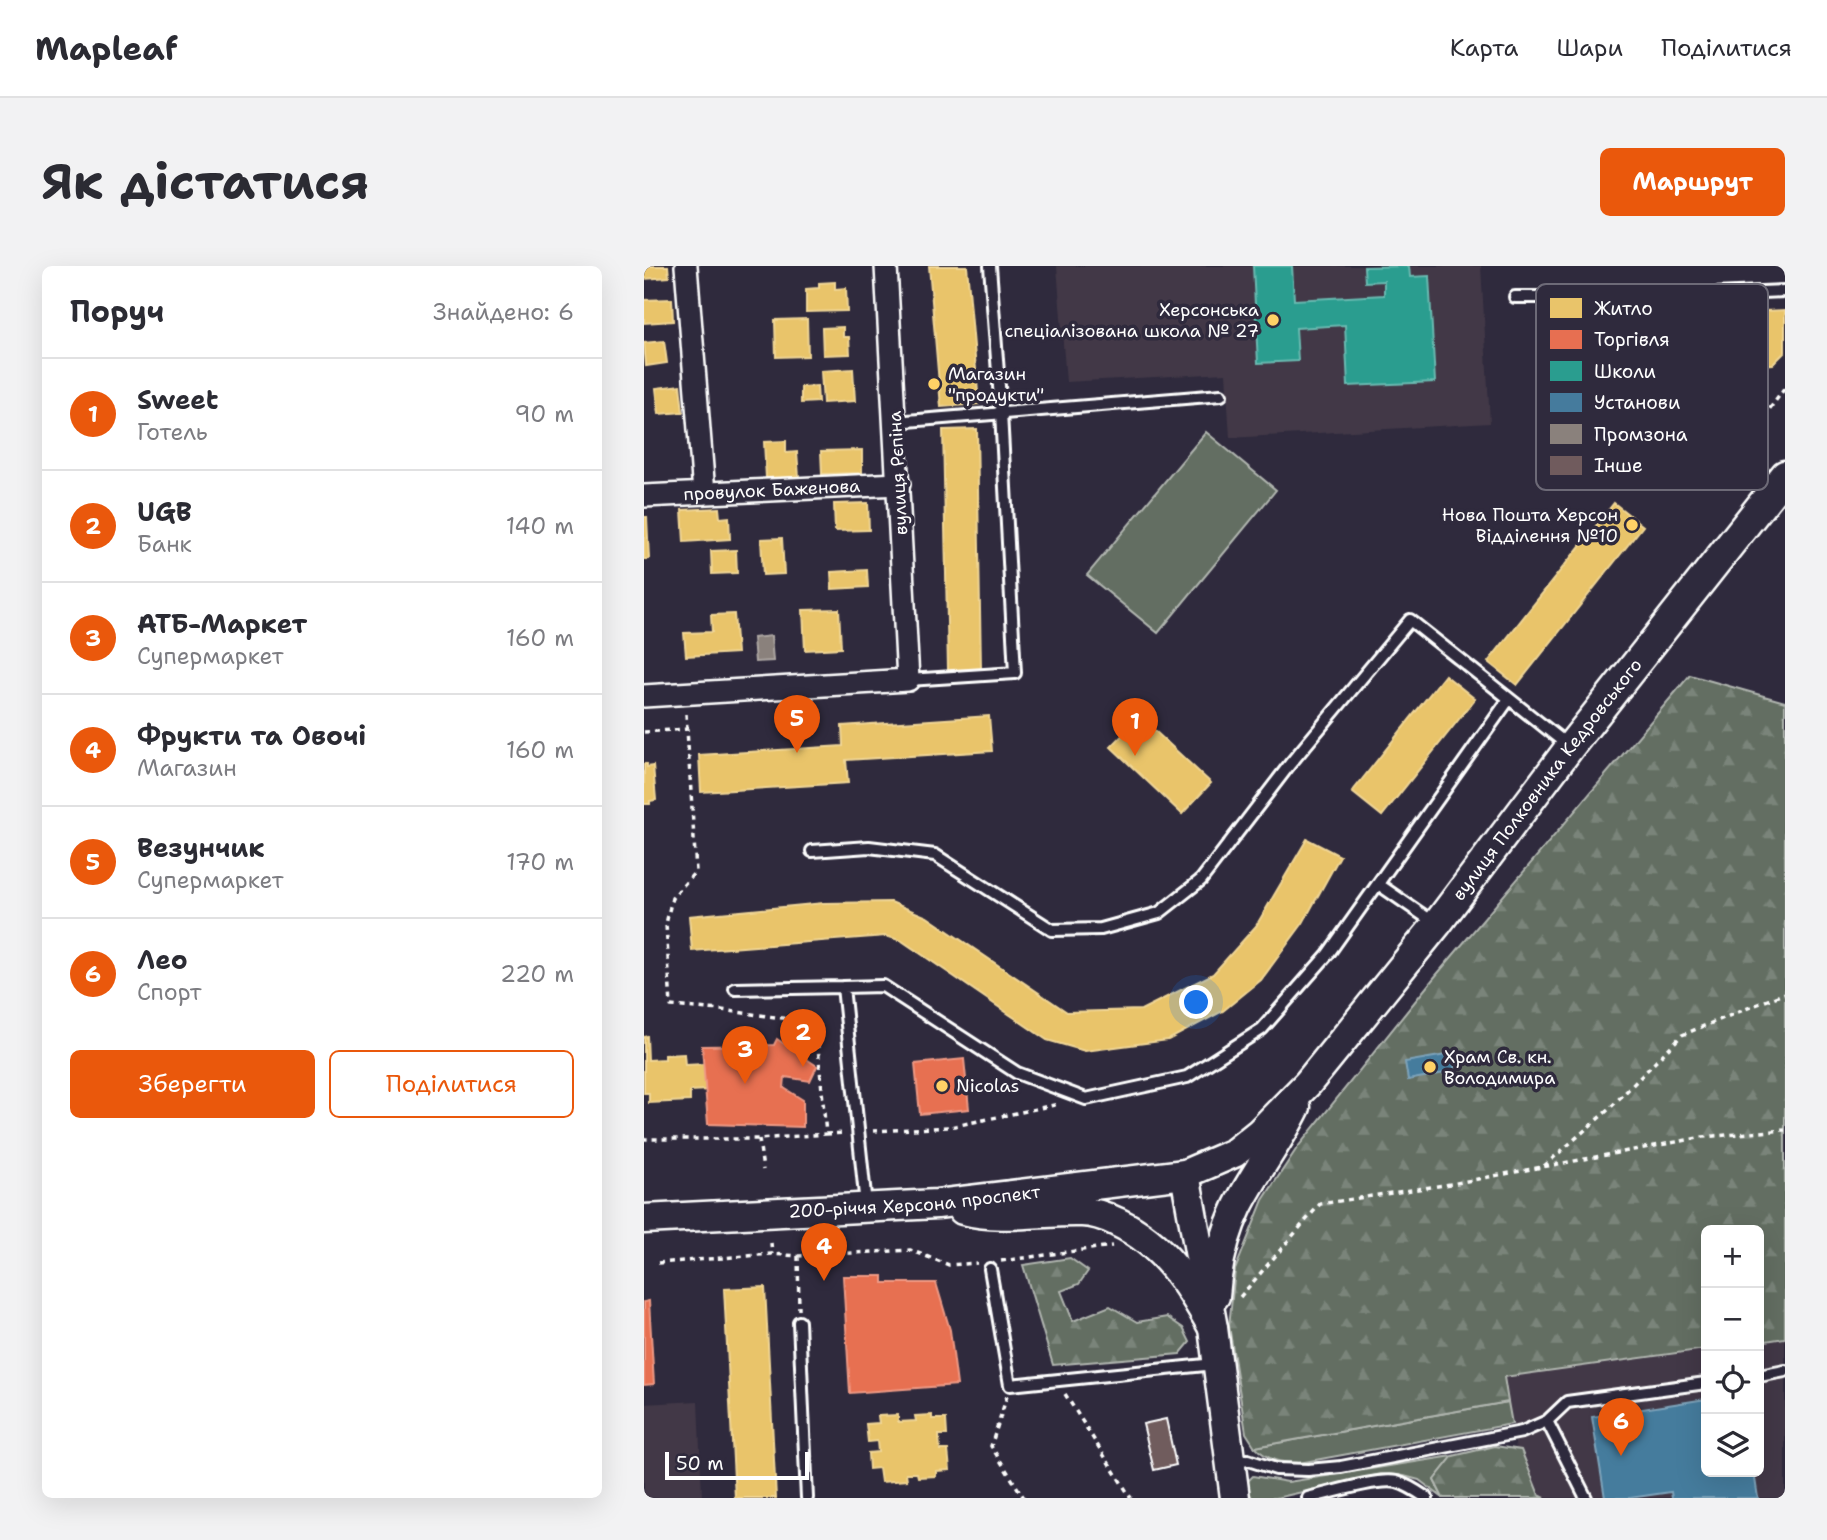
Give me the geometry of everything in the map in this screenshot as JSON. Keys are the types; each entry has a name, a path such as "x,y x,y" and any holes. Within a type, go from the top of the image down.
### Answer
{"street":[{"path":"686,266 704,493"},
{"name":"вулиця Рєпіна","path":"886,266 908,680"},
{"name":"вулиця Полковника Кедровського","path":"1235,1498 1213,1328 1185,1174 1234,1153 1259,1133 1308,1083 1437,924 1570,747 1785,475"},
{"name":"провулок Баженова","path":"644,496 899,484"},
{"path":"644,696 908,680"},
{"name":"вулиця Полковника Кедровського","path":"1213,1328 1216,1283 1224,1243 1238,1207 1282,1134 1308,1083"},
{"name":"200-річчя Херсона проспект","path":"644,1219 937,1204 1185,1174"},
{"name":"вулиця Полковника Кедровського","path":"937,1204 987,1216 1084,1212 1109,1218 1136,1231 1166,1256 1193,1291 1213,1328"}],"lane":[{"path":"908,680 1015,673 990,266"},
{"path":"1515,297 1536,297"},
{"path":"895,422 1221,395"},
{"path":"812,851 869,847 934,855 1052,930 1101,929 1159,912 1201,880 1290,764 1410,620 1570,747"},
{"path":"735,989 883,986 1017,1073 1086,1098 1187,1077 1262,1029 1328,954 1508,699"},
{"path":"1378,884 1437,924"},
{"path":"844,987 867,1208"},
{"path":"990,1269 1010,1385 1218,1364"},
{"path":"799,1322 807,1498"},
{"path":"1764,1375 1785,1371"},
{"path":"1231,1463 1248,1461 1276,1469 1341,1467 1522,1432 1547,1421 1567,1402 1701,1384"},
{"path":"1547,1421 1586,1498"},
{"path":"1308,1498 1383,1481 1397,1482 1427,1498"}],"path":[{"path":"1768,411 1785,388"},
{"path":"1543,1167 1608,1110 1682,1035 1785,993"},
{"path":"826,1134 950,1127 1086,1098"},
{"path":"1240,1297 1320,1204 1451,1184 1703,1137 1785,1130"},
{"path":"759,1139 763,1170"},
{"path":"771,1243 772,1254"},
{"path":"657,1263 772,1254 910,1250 949,1265 1116,1245"},
{"path":"798,1255 799,1322"},
{"path":"1056,1380 1131,1498"},
{"path":"1010,1385 991,1446 1024,1498"}],"shaded area":[{"name":"Херсонська спеціалізована школа № 27","path":"1057,266 1481,266 1490,423 1230,438 1226,373 1066,382"},
{"path":"1785,1338 1785,1498 1524,1498 1504,1377 1701,1350 1701,1477 1764,1477 1764,1341"},
{"path":"698,1401 702,1498 644,1498 644,1404"}],"green space":[{"path":"1206,432 1276,490 1158,633 1087,575"},
{"path":"1690,675 1785,702 1785,1338 1764,1341 1764,1225 1701,1225 1701,1350 1504,1377 1508,1402 1255,1447 1246,1433 1229,1326 1235,1270 1263,1200 1297,1148 1433,979"},
{"path":"1070,1258 1088,1271 1079,1284 1061,1291 1073,1321 1110,1306 1137,1322 1167,1317 1183,1328 1190,1342 1180,1354 1053,1365 1023,1265"},
{"path":"1508,1402 1512,1424 1299,1463 1275,1460 1255,1447"},
{"path":"1495,1446 1521,1450 1539,1495 1545,1498 1443,1498 1434,1480 1453,1456"},
{"path":"1453,1456 1434,1480 1443,1498 1419,1480 1381,1474 1276,1498 1252,1498 1246,1487 1253,1476 1288,1482"}],"building: Житло":[{"path":"644,266 668,266 669,277 644,279"},
{"path":"929,266 967,266 979,404 941,407"},
{"path":"835,282 835,289 846,288 847,311 806,312 806,289 819,288 819,283"},
{"path":"672,299 673,321 644,323 644,300"},
{"path":"1785,310 1785,352 1773,364 1768,364 1768,311"},
{"path":"807,319 808,356 776,357 775,320"},
{"path":"843,327 843,337 849,337 850,354 823,355 822,328"},
{"path":"664,341 667,363 646,366 644,343"},
{"path":"853,369 855,401 823,403 821,371"},
{"path":"680,385 683,412 659,414 656,388"},
{"path":"817,386 818,402 801,403 801,387"},
{"path":"977,429 981,669 948,670 943,430"},
{"path":"786,441 786,453 797,452 799,477 766,478 764,442"},
{"path":"862,450 862,473 822,474 821,451"},
{"path":"868,503 869,530 835,531 834,504"},
{"path":"1614,503 1643,526 1517,685 1488,662"},
{"path":"719,508 720,518 729,517 730,539 684,542 682,510"},
{"path":"644,517 647,517 649,559 644,559"},
{"path":"782,538 784,574 763,575 761,539"},
{"path":"736,550 737,573 712,574 711,551"},
{"path":"867,570 868,587 832,589 831,572"},
{"path":"839,609 841,648 805,650 803,610"},
{"path":"734,614 737,653 686,656 684,633 712,632 711,615"},
{"path":"1445,675 1475,699 1382,816 1352,792"},
{"path":"989,716 992,751 846,760 848,783 701,792 699,755 843,746 842,726"},
{"path":"1140,717 1211,783 1182,814 1111,747"},
{"path":"644,764 647,764 647,767 653,766 656,800 650,801 650,804 644,804"},
{"path":"1307,839 1340,856 1303,923 1261,980 1223,1011 1168,1040 1085,1051 1047,1040 902,941 886,936 692,951 689,916 824,903 891,902 927,917 1067,1012 1141,1010 1213,974 1256,926"},
{"path":"647,1036 648,1060 665,1059 665,1055 684,1054 685,1065 704,1064 706,1090 690,1091 690,1101 649,1103 649,1093 644,1093 644,1037"},
{"path":"765,1287 776,1498 735,1498 724,1289"},
{"path":"898,1415 898,1422 916,1421 915,1416 932,1415 932,1419 946,1419 947,1435 939,1435 940,1450 948,1450 950,1470 936,1471 936,1476 918,1477 917,1473 906,1473 907,1480 881,1482 879,1468 869,1469 868,1453 878,1452 877,1441 868,1442 866,1424 879,1423 878,1416"}],"building: Торгівля":[{"path":"777,1039 817,1066 810,1081 785,1077 784,1088 803,1100 803,1127 708,1124 702,1046 774,1045"},
{"name":"Nicolas","path":"964,1059 969,1109 920,1114 915,1064"},
{"path":"843,1276 883,1276 883,1283 936,1283 950,1330 957,1385 850,1393"},
{"path":"649,1301 654,1384 644,1385 644,1302"}],"building: Школи":[{"path":"1253,266 1292,266 1294,300 1384,295 1384,281 1365,282 1364,267 1409,266 1410,277 1429,276 1435,382 1348,386 1345,325 1296,328 1298,361 1258,363"}],"building: Установи":[{"name":"Храм Св. кн. Володимира","path":"1452,1054 1455,1071 1408,1080 1405,1062"},
{"path":"1701,1400 1701,1477 1755,1477 1758,1498 1672,1498 1671,1492 1630,1498 1605,1498 1592,1417"}],"building: Промзона":[{"path":"771,636 773,661 755,662 753,638"}],"building: Інше":[{"path":"1166,1419 1176,1465 1154,1470 1143,1424"}],"place":[{"name":"Херсонська спеціалізована школа № 27","path":"1273,320"},
{"name":"Магазин \"продукти\"","path":"934,384"},
{"name":"Нова Пошта Херсон Відділення №10","path":"1632,525"},
{"name":"Везунчик","path":"797,753"},
{"name":"Sweet","path":"1135,756"},
{"name":"UGB","path":"803,1067"},
{"name":"Храм Св. кн. Володимира","path":"1430,1067"},
{"name":"АТБ-Маркет","path":"745,1084"},
{"name":"Nicolas","path":"942,1086"},
{"name":"Фрукти та Овочі","path":"824,1281"},
{"name":"Лео","path":"1621,1456"}]}
